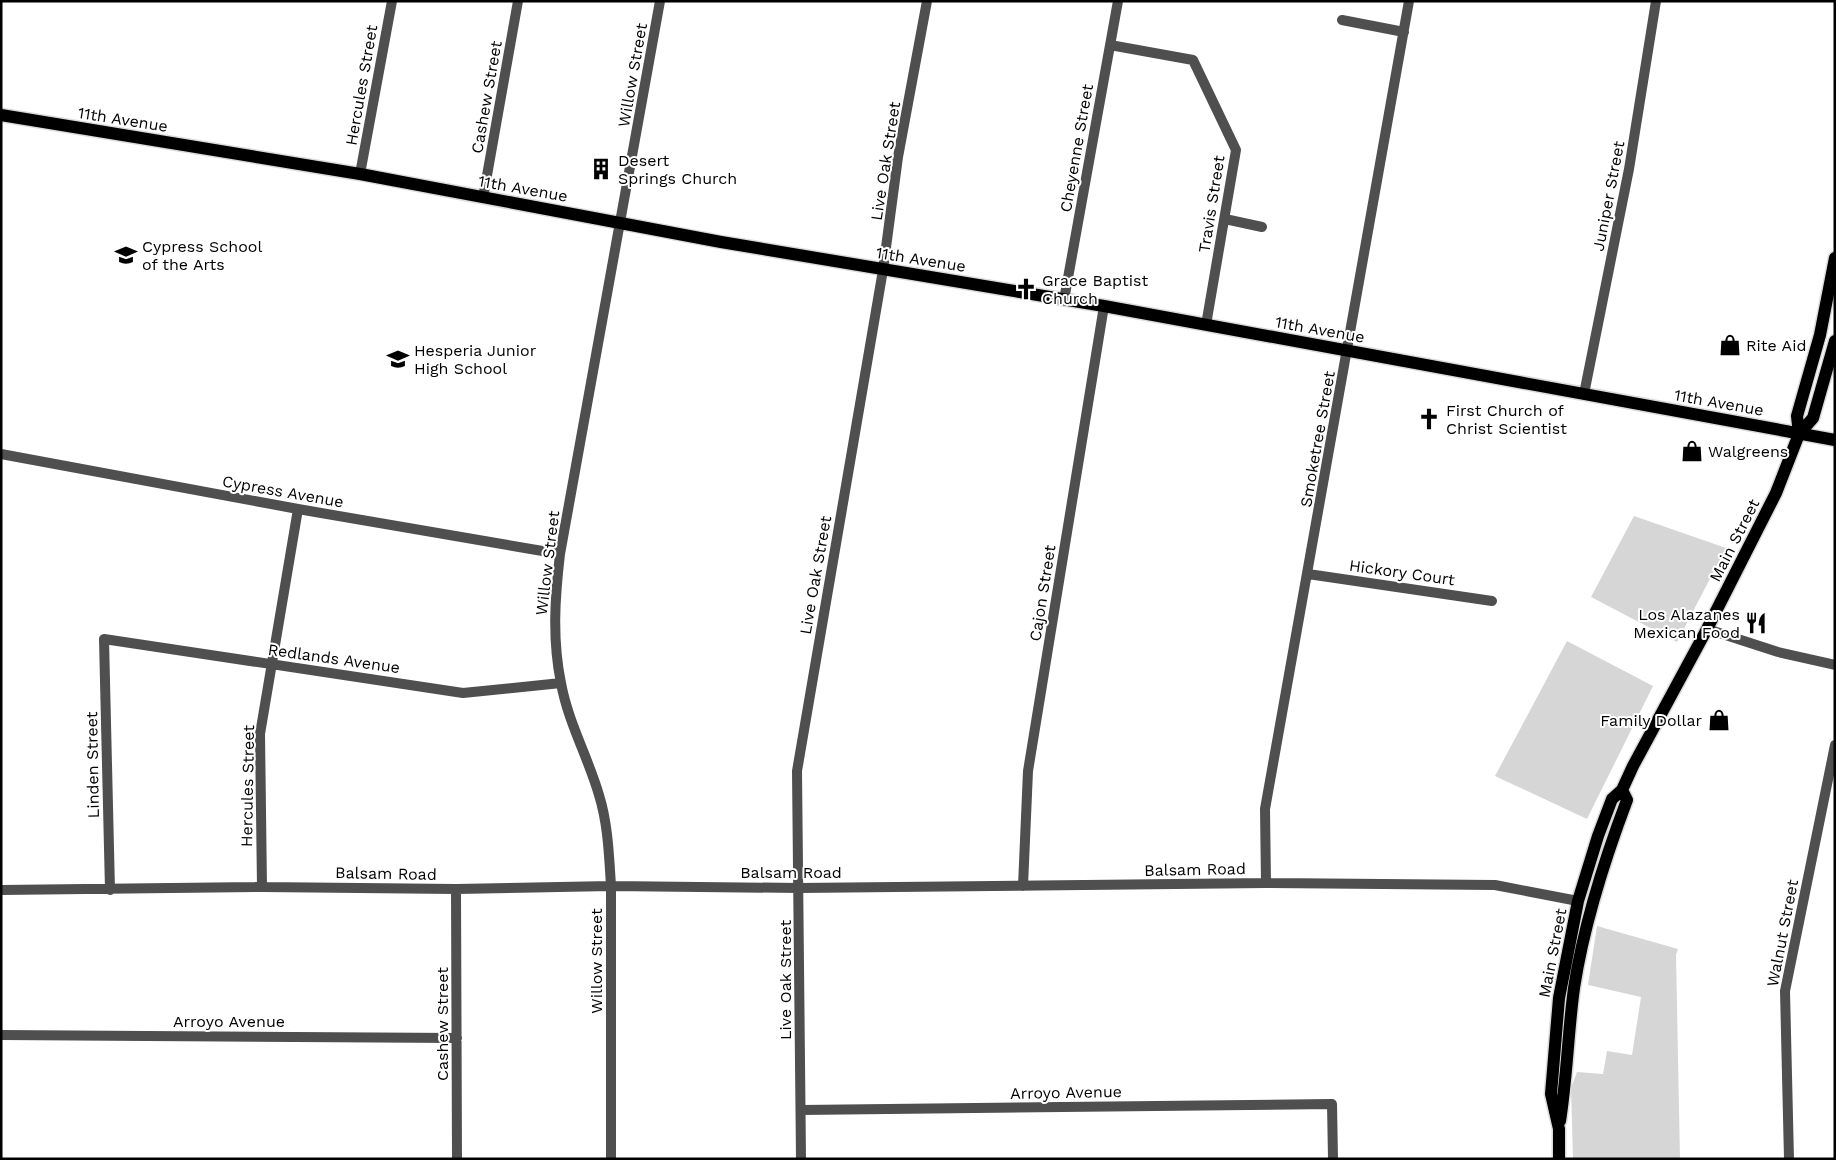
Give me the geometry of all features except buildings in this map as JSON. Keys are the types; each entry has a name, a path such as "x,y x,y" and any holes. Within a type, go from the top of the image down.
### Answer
{"main road":[{"name":"11th Avenue","path":"1,115 360,174 883,270 1104,306 1835,440"},
{"name":"Main Street","path":"1799,434 1797,416 1820,335 1835,258"},
{"name":"Main Street","path":"1559,1131 1551,1094 1552,1063 1559,998 1578,901 1612,798 1622,790 1776,493 1799,434 1813,418 1835,341"},
{"name":"Main Street","path":"1559,1159 1559,1131 1565,1094 1565,1065 1574,989 1582,943 1596,888 1627,800 1622,790"},
{"path":"1574,989 1574,966 1582,913 1578,901"}],"street":[{"name":"Hercules Street","path":"360,174 392,1"},
{"name":"Cashew Street","path":"483,198 518,1"},
{"name":"Willow Street","path":"611,1159 611,886 603,809 568,710 561,683 554,627 560,554 660,1"},
{"name":"Live Oak Street","path":"800,1159 797,771 883,270 898,157 927,1"},
{"name":"Cheyenne Street","path":"1064,300 1118,1"},
{"name":"Smoketree Street","path":"1266,883 1265,809 1409,1"},
{"name":"Juniper Street","path":"1584,394 1629,169 1656,1"},
{"path":"1342,20 1404,32"},
{"name":"Travis Street","path":"1110,45 1193,60 1236,150 1206,325"},
{"path":"1225,219 1262,227"},
{"name":"Cajon Street","path":"1023,886 1028,771 1104,306"},
{"name":"Cypress Avenue","path":"1,454 298,509 560,554"},
{"name":"Hercules Street","path":"262,887 260,734 298,509"},
{"name":"Hickory Court","path":"1308,574 1492,600"},
{"path":"1707,629 1778,652 1835,665"},
{"name":"Redlands Avenue","path":"104,639 463,693 561,683"},
{"name":"Linden Street","path":"104,639 110,890"},
{"name":"Walnut Street","path":"1789,1159 1785,991 1835,745"},
{"name":"Balsam Road","path":"1,890 262,887 456,889 611,886 799,888 1266,883 1496,885 1578,901"},
{"name":"Cashew Street","path":"456,889 457,1159"},
{"name":"Arroyo Avenue","path":"1,1035 457,1038"},
{"name":"Arroyo Avenue","path":"800,1110 1332,1104 1333,1159"}],"shaded area":[{"path":"1634,516 1726,548 1677,642 1591,597"},
{"path":"1567,641 1653,686 1587,819 1495,776"},
{"path":"1597,926 1678,949 1676,955 1680,1159 1573,1159 1571,1088 1577,1072 1603,1074 1607,1051 1632,1055 1641,997 1588,985"}],"place":[{"name":"Desert Springs Church","path":"601,169"},
{"name":"Cypress School of the Arts","path":"126,255"},
{"name":"Grace Baptist Church","path":"1026,289"},
{"name":"Rite Aid","path":"1730,345"},
{"name":"Hesperia Junior High School","path":"398,359"},
{"name":"First Church of Christ Scientist","path":"1429,419"},
{"name":"Walgreens","path":"1692,451"},
{"name":"Los Alazanes Mexican Food","path":"1756,623"},
{"name":"Family Dollar","path":"1719,720"}]}
